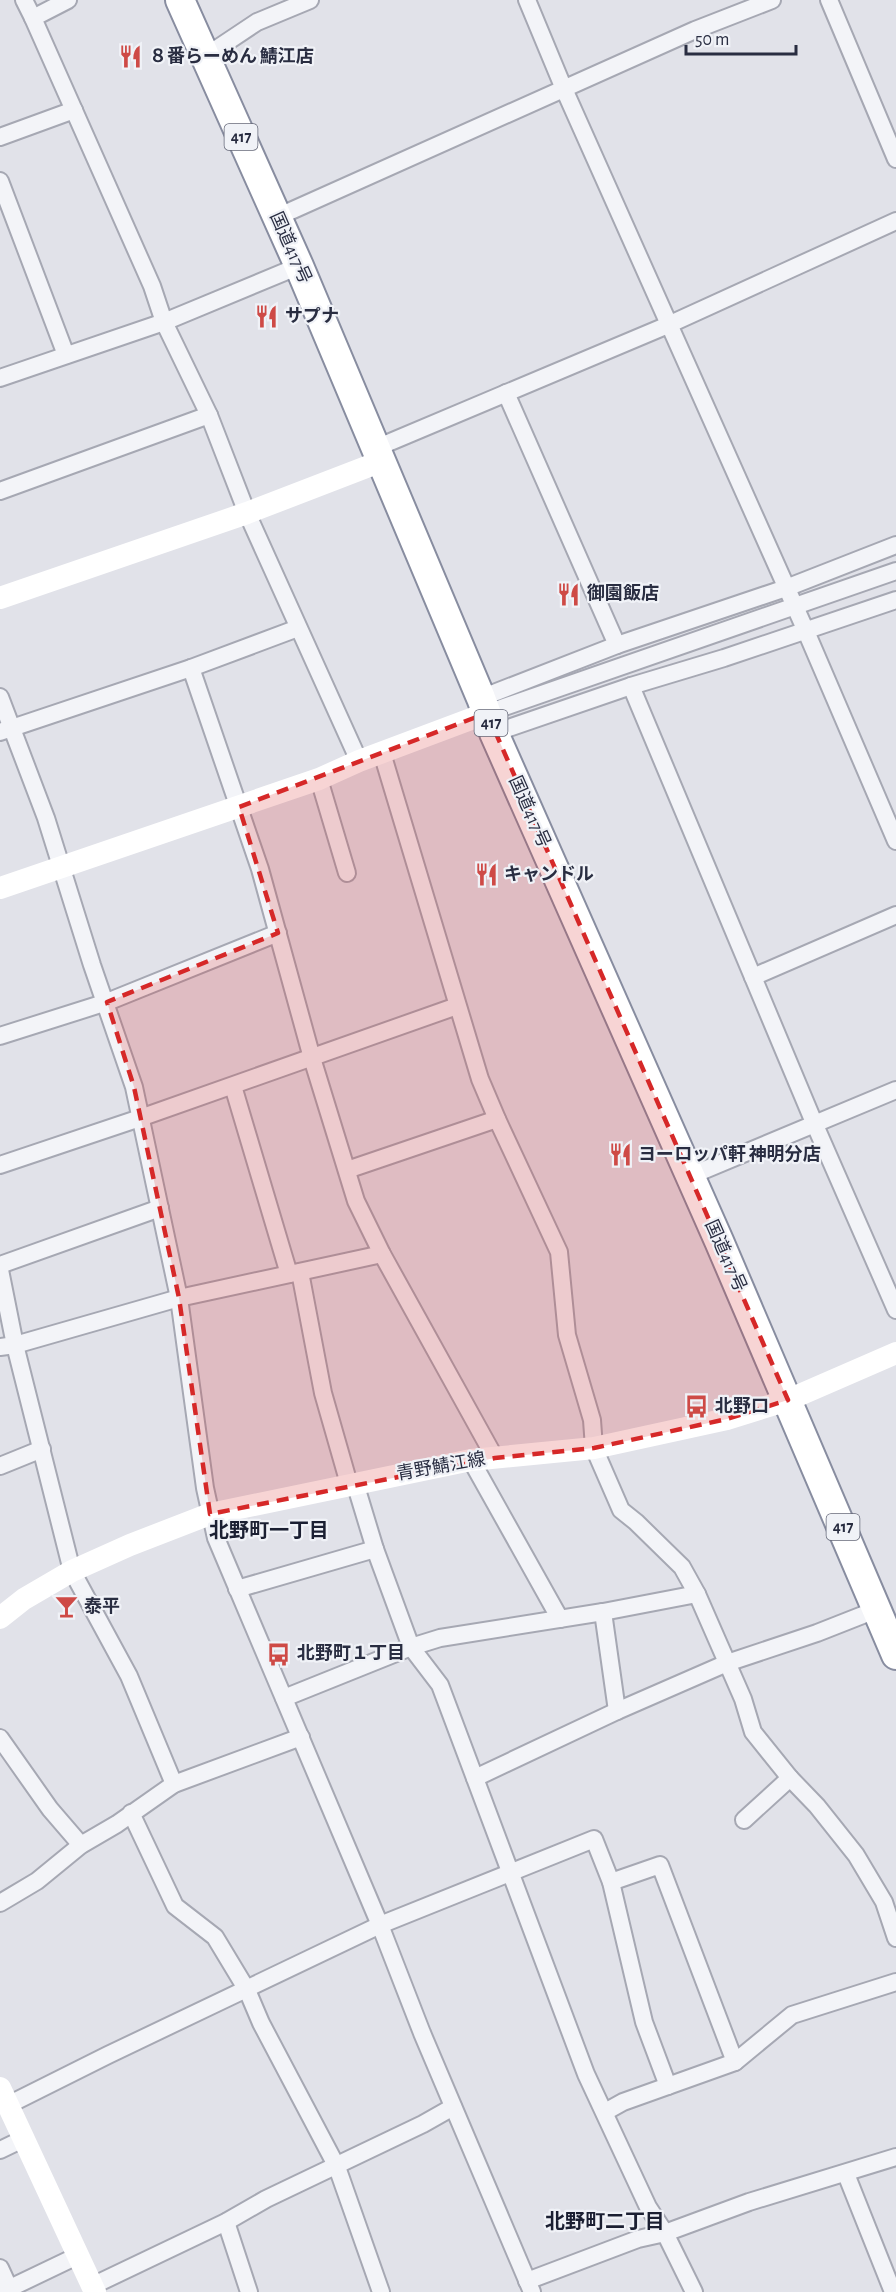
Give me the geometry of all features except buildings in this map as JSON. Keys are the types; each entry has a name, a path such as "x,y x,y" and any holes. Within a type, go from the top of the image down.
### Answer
{"highway":[{"name":"国道417号","path":"180,0 379,454 488,715 894,1644"}],"street":[{"path":"24,0 152,286 164,322 209,415 247,513 359,761"},
{"path":"33,18 68,0"},
{"path":"206,56 257,22 310,0"},
{"path":"527,0 668,325 891,816 896,841"},
{"path":"275,218 695,30 772,0"},
{"path":"829,0 896,159"},
{"path":"0,137 75,110"},
{"path":"0,181 66,355"},
{"path":"0,598 247,513 379,454 506,393 668,325 896,221"},
{"path":"0,378 164,322 298,266"},
{"path":"506,393 617,645"},
{"path":"0,491 209,415"},
{"path":"488,715 617,645 786,588 896,545"},
{"path":"0,888 319,779 359,761 896,571"},
{"path":"488,715 631,686 724,658 896,600"},
{"path":"6,729 191,668 298,628"},
{"path":"191,668 267,890 312,1058 356,1201 382,1254 495,1458"},
{"path":"631,686 815,1125 896,1310"},
{"path":"0,697 6,729 62,866 92,964 107,1002 134,1087 179,1298 210,1514 216,1538 380,1925 453,2107 529,2286 638,2239 665,2233 749,2202 896,2157"},
{"path":"382,753 480,1079 496,1119 560,1252 567,1335 592,1420 594,1448 621,1510 682,1567 697,1594 727,1663 753,1732 790,1778 817,1806 890,1900 896,1938"},
{"path":"319,779 347,873"},
{"path":"753,977 896,915"},
{"path":"0,1036 107,1002 278,933"},
{"path":"0,1165 233,1086 457,1006"},
{"path":"233,1086 294,1273 323,1393 352,1483 411,1647 440,1685 586,2074 648,2207 665,2233 694,2292"},
{"path":"690,1176 896,1090"},
{"path":"346,1170 496,1119"},
{"path":"0,1265 160,1208"},
{"path":"7,1346 179,1298 382,1254"},
{"path":"0,1270 7,1346 42,1449 72,1571 129,1676 174,1784"},
{"name":"青野鯖江線","path":"0,1618 24,1599 72,1571 130,1545 210,1514 471,1460 594,1448 727,1419 788,1400 896,1353"},
{"path":"0,1466 42,1449"},
{"path":"471,1460 560,1619"},
{"path":"237,1589 375,1549"},
{"path":"284,1698 411,1647 440,1638 603,1612 697,1594"},
{"path":"475,1778 617,1711 727,1663 878,1609"},
{"path":"603,1612 617,1711"},
{"path":"0,1903 37,1881 81,1845 117,1824 174,1784 301,1737"},
{"path":"0,1738 50,1809 81,1845"},
{"path":"744,1820 790,1778"},
{"path":"131,1813 175,1906 215,1937 247,1990 261,2023 337,2167 381,2292"},
{"path":"453,2107 337,2167 267,2199 94,2289 4,2096 108,2055 380,1925 594,1839 611,1882 644,2022 668,2086"},
{"path":"611,1882 660,1865 735,2062"},
{"path":"605,2112 623,2102 735,2062 792,2015 896,1982"},
{"path":"0,2150 23,2139"},
{"path":"846,2174 893,2292"},
{"path":"226,2222 249,2292"},
{"path":"0,2268 7,2291 77,2256"}],"highlighted area":[{"path":"487,713 788,1400 727,1419 594,1448 495,1458 210,1514 179,1298 134,1087 107,1002 278,933 239,807"}],"place":[{"name":"８番らーめん 鯖江店","path":"131,57"},
{"name":"サプナ","path":"267,317"},
{"name":"御園飯店","path":"569,594"},
{"name":"キャンドル","path":"486,875"},
{"name":"ヨーロッパ軒 神明分店","path":"620,1155"},
{"name":"北野口","path":"697,1407"},
{"name":"泰平","path":"66,1607"},
{"name":"北野町１丁目","path":"279,1654"}],"district":[{"name":"北野町一丁目","path":"269,1531"},
{"name":"北野町二丁目","path":"605,2222"}]}
